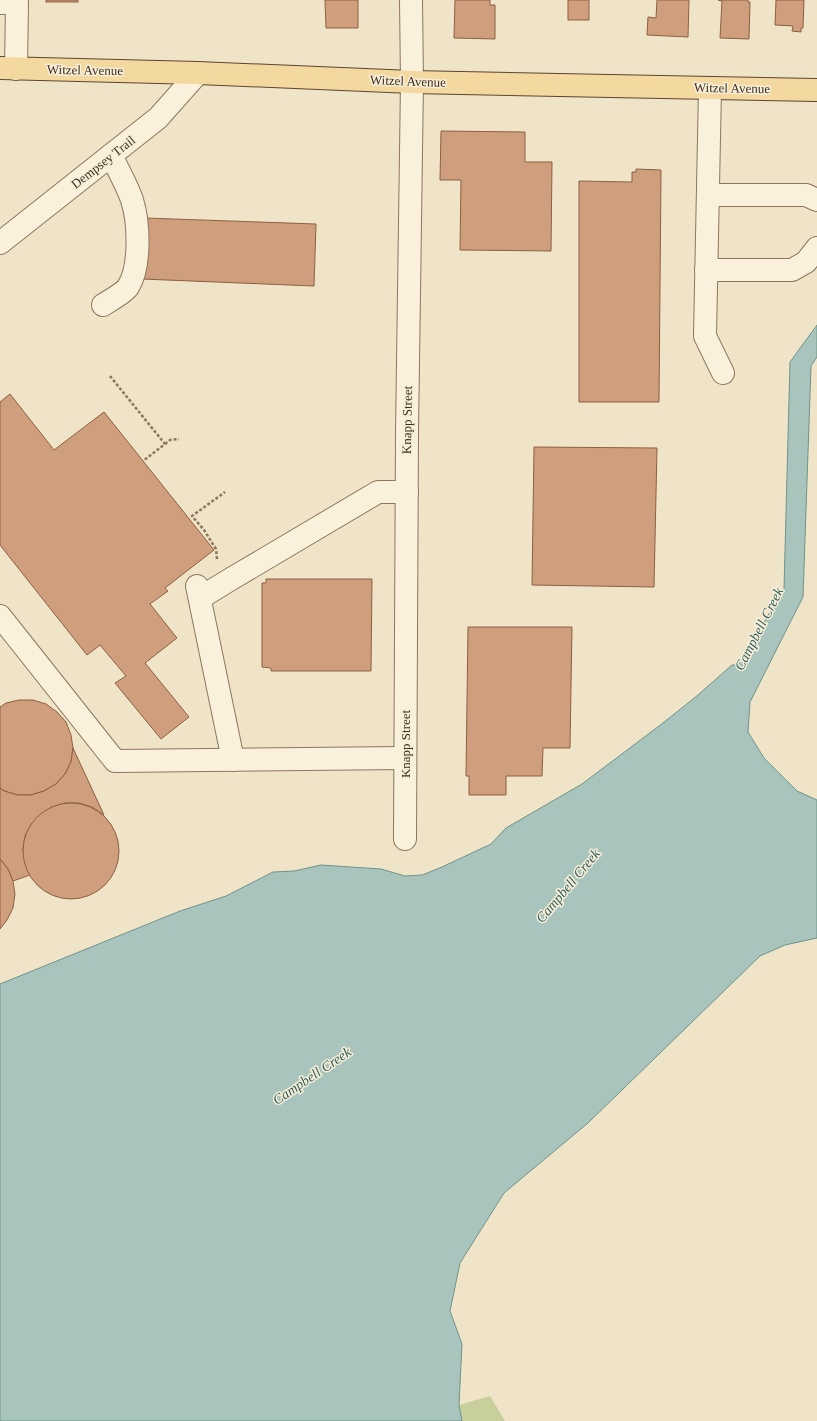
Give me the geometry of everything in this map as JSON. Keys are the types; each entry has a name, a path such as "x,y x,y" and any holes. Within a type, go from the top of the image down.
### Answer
{"main road":[{"name":"Witzel Avenue","path":"8,68 198,73 412,82 817,90"}],"street":[{"name":"Knapp Street","path":"405,839 407,492 412,82 411,0"},
{"path":"0,3 17,3 8,68"},
{"name":"Dempsey Trail","path":"0,244 158,118 198,73"},
{"path":"710,88 705,336 723,373"},
{"path":"103,305 128,288 135,269 138,248 136,221 132,200 111,155"},
{"path":"708,195 806,195 817,200"},
{"path":"706,270 792,270 806,262 817,248"},
{"path":"233,760 199,592 230,579 378,492 407,492"},
{"path":"0,616 115,761 405,758"}],"path":[{"path":"110,376 165,444"},
{"path":"143,461 170,440 180,439"},
{"path":"199,592 217,562 216,549 204,530 192,516 224,492"}],"green space":[{"path":"490,1396 505,1421 462,1421 459,1405"}],"water":[{"name":"Campbell Creek","path":"817,325 817,357 811,366 803,597 750,702 748,732 764,758 797,791 817,800 817,938 785,945 760,956 588,1123 504,1193 460,1263 450,1311 462,1344 459,1405 462,1421 0,1421 0,984 180,911 226,896 273,872 294,871 321,865 381,869 405,876 422,875 442,867 491,844 506,828 582,784 663,723 732,665 738,665 784,589 790,362"}],"building":[{"path":"46,0 78,0 78,2 46,2"},
{"path":"325,0 358,0 358,28 326,28"},
{"path":"455,0 490,0 490,5 495,5 495,39 454,38"},
{"path":"568,0 589,0 589,20 568,20"},
{"path":"657,0 689,0 688,37 647,35 648,17 656,18"},
{"path":"718,0 748,0 748,2 750,2 749,39 720,38 722,1"},
{"path":"776,0 804,0 803,28 801,28 801,32 792,31 793,26 775,25"},
{"path":"441,131 525,132 525,162 552,162 551,251 460,250 461,180 440,180"},
{"path":"636,169 661,170 659,402 579,402 579,181 632,182 632,172 636,172"},
{"path":"145,218 316,224 314,286 142,279"},
{"path":"10,394 54,450 104,412 214,550 165,588 168,591 150,604 177,638 145,663 189,717 161,739 115,683 126,676 100,645 87,655 0,545 0,402"},
{"path":"534,447 657,448 654,587 532,585"},
{"path":"266,579 372,579 371,671 271,671 271,668 262,667 262,583 266,583"},
{"path":"468,627 572,627 570,748 543,748 542,776 506,776 506,795 469,795 469,776 466,776"},
{"path":"19,700 33,700 46,704 57,712 66,722 71,735 73,748 71,762 65,774 56,784 44,791 31,795 18,795 4,791 0,788 0,707 6,703"},
{"path":"73,748 104,815 92,807 79,803 65,803 52,807 41,814 31,824 25,836 23,850 25,863 30,875 13,881 8,869 0,859 0,788 4,791 18,795 31,795 44,791 56,784 65,774 71,762"},
{"path":"71,803 89,807 105,817 115,833 119,851 115,869 105,885 89,895 71,899 53,895 37,885 27,869 23,851 27,833 37,817 53,807"},
{"path":"0,859 8,869 13,881 15,894 13,908 7,920 0,929"}]}
